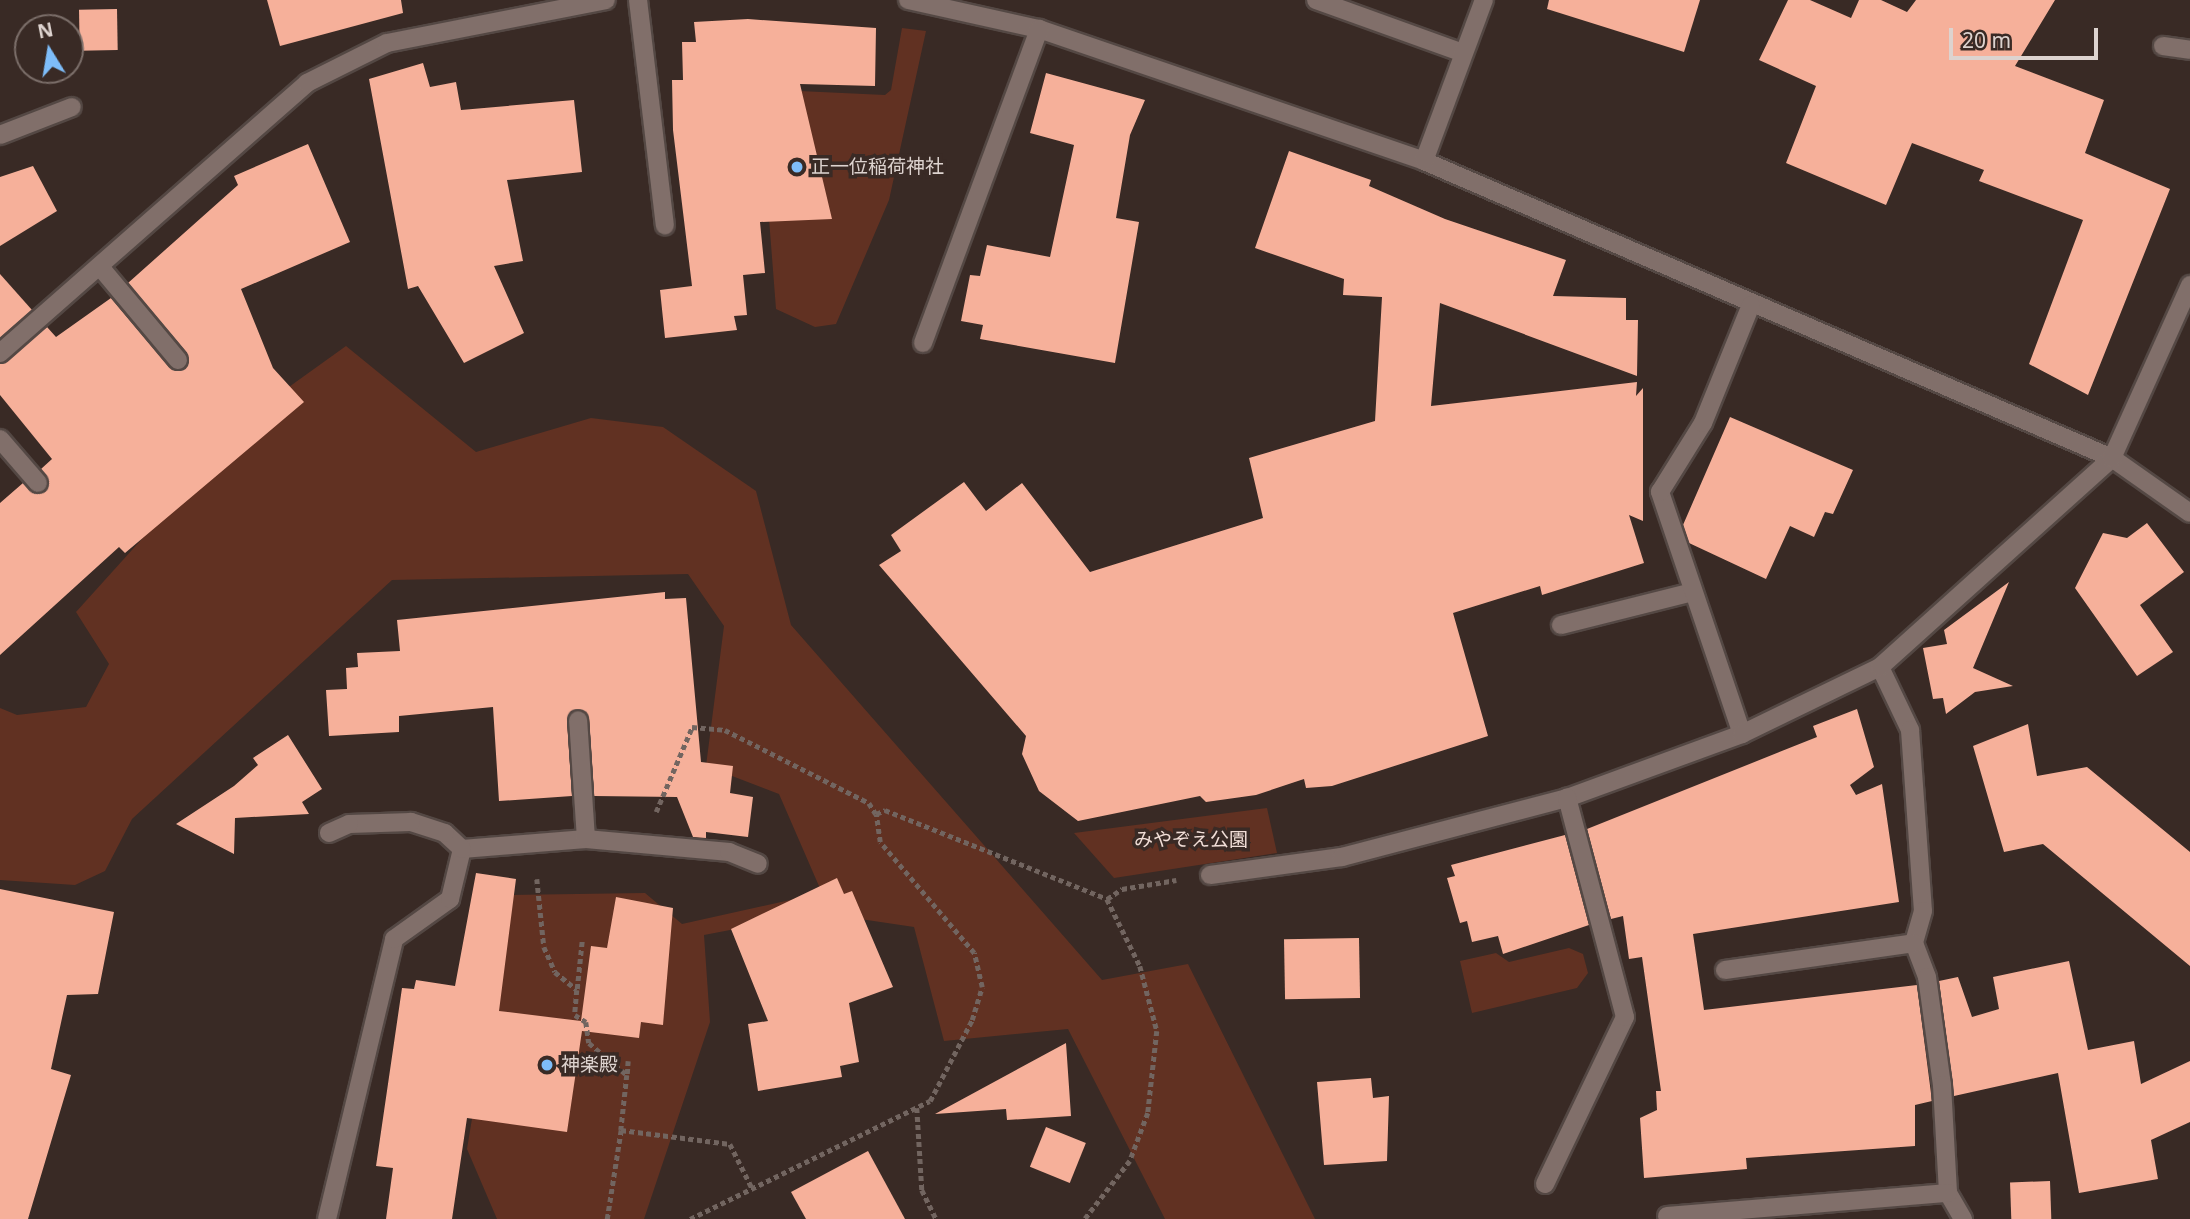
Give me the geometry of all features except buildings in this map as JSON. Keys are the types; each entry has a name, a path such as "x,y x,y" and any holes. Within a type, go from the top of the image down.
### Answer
{"street":[{"path":"0,353 101,268 307,83 387,43 606,0"},
{"path":"638,0 665,226"},
{"path":"908,0 972,5 1424,161 1751,305 2112,458 2190,513"},
{"path":"1316,0 1463,53"},
{"path":"1424,161 1484,0"},
{"path":"923,344 1039,29"},
{"path":"2163,46 2190,50"},
{"path":"0,135 72,107"},
{"path":"101,268 178,360"},
{"path":"1210,875 1342,858 1567,798 1742,734 1880,667 2112,458 2190,285"},
{"path":"1742,734 1660,492 1703,423 1751,305"},
{"path":"0,439 38,484"},
{"path":"1561,625 1692,592"},
{"path":"1880,667 1912,744 1923,911 1914,943 1927,977 1942,1085 1948,1193 1963,1219"},
{"path":"578,720 586,839"},
{"path":"1545,1184 1625,1017 1567,798"},
{"path":"330,833 349,824 411,822 445,833 462,849 586,839 729,852 758,864"},
{"path":"327,1219 394,939 450,899 462,849"},
{"path":"1725,970 1914,943"},
{"path":"1667,1216 1701,1216 1948,1193"}],"path":[{"path":"649,844 692,727 725,730 869,803 876,814 880,842 974,953 982,987 930,1101 690,1219"},
{"path":"876,814 885,810 1107,899 1140,966 1157,1031 1148,1113 1130,1161 1085,1219"},
{"path":"536,842 544,947 555,972 577,990"},
{"path":"1107,899 1122,889 1210,875"},
{"path":"582,941 575,1015 586,1022 589,1043 627,1075"},
{"path":"607,1219 621,1130 628,1061"},
{"path":"917,1108 922,1190 936,1219"},
{"path":"621,1130 730,1144 753,1190"}],"green space":[{"path":"902,28 926,31 889,200 836,324 815,327 776,309 759,89 885,95 891,90"},
{"path":"346,346 476,452 591,418 663,427 756,491 791,625 1102,980 1188,964 1315,1219 1165,1219 1068,1029 944,1041 914,927 820,913 704,935 710,1022 644,1219 497,1219 467,1149 509,895 645,893 682,924 822,893 779,794 706,766 724,626 688,574 392,580 132,819 105,871 75,885 0,880 0,708 17,715 86,707 109,664 76,612 261,407"},
{"name":"みやぞえ公園","path":"1267,808 1277,853 1114,878 1074,833"},
{"path":"1569,948 1583,954 1588,973 1577,988 1472,1013 1460,961 1496,953 1509,962"}],"place":[{"name":"正一位稲荷神社","path":"797,167"},
{"name":"神楽殿","path":"547,1065"}]}
